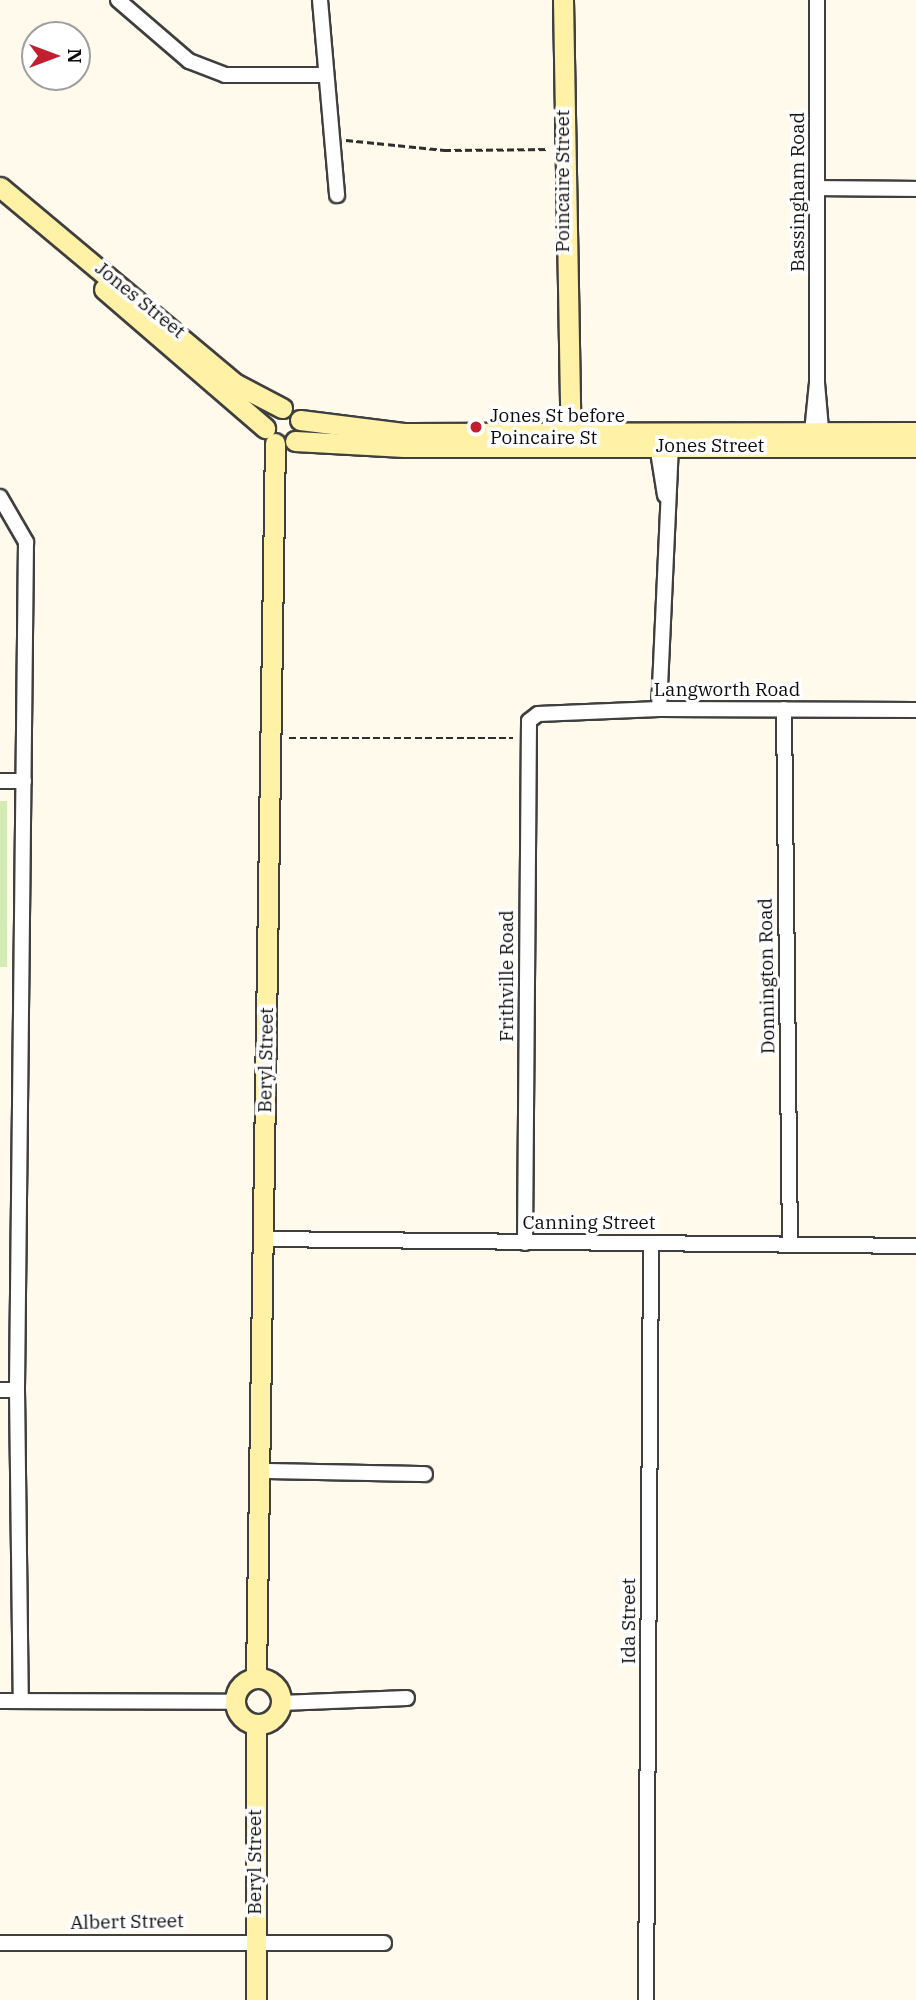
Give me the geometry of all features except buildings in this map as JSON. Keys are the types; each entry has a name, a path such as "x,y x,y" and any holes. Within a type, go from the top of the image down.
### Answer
{"street":[{"path":"118,0 188,61 225,75 326,75"},
{"path":"320,0 330,141 337,195"},
{"name":"Poincaire Street","path":"563,0 565,439"},
{"name":"Bassingham Road","path":"816,439 817,0"},
{"name":"Jones Street","path":"0,187 236,384 300,420 405,433 565,439"},
{"path":"818,188 916,188"},
{"name":"Jones Street","path":"0,203 201,367 270,436 295,441 816,439 916,432"},
{"path":"270,436 267,417 282,408"},
{"path":"295,441 300,420"},
{"name":"Beryl Street","path":"257,1677 262,1472 262,1239 274,738 270,436"},
{"path":"659,709 667,503 663,439"},
{"name":"Jones Street","path":"816,439 916,447"},
{"path":"0,497 26,542 17,1390 21,1701"},
{"name":"Langworth Road","path":"538,714 659,709 916,710"},
{"name":"Donnington Road","path":"784,709 790,1244"},
{"name":"Frithville Road","path":"525,1242 527,738 529,721 538,714"},
{"path":"0,782 24,781"},
{"name":"Canning Street","path":"262,1239 916,1246"},
{"name":"Ida Street","path":"646,2000 650,1242"},
{"path":"0,1390 17,1390"},
{"path":"262,1472 425,1474"},
{"path":"257,1677 275,1684 281,1703 272,1719 256,1724 241,1717 235,1702 240,1685 257,1677"},
{"path":"281,1703 407,1698"},
{"path":"0,1701 235,1702"},
{"name":"Beryl Street","path":"256,1724 256,2000"},
{"name":"Albert Street","path":"0,1943 255,1939 384,1942"}],"path":[{"path":"330,141 563,149"},
{"path":"274,738 527,738"}],"green space":[{"path":"0,801 7,801 7,967 0,967"}],"place":[{"name":"Jones St before Poincaire St","path":"476,427"}]}
